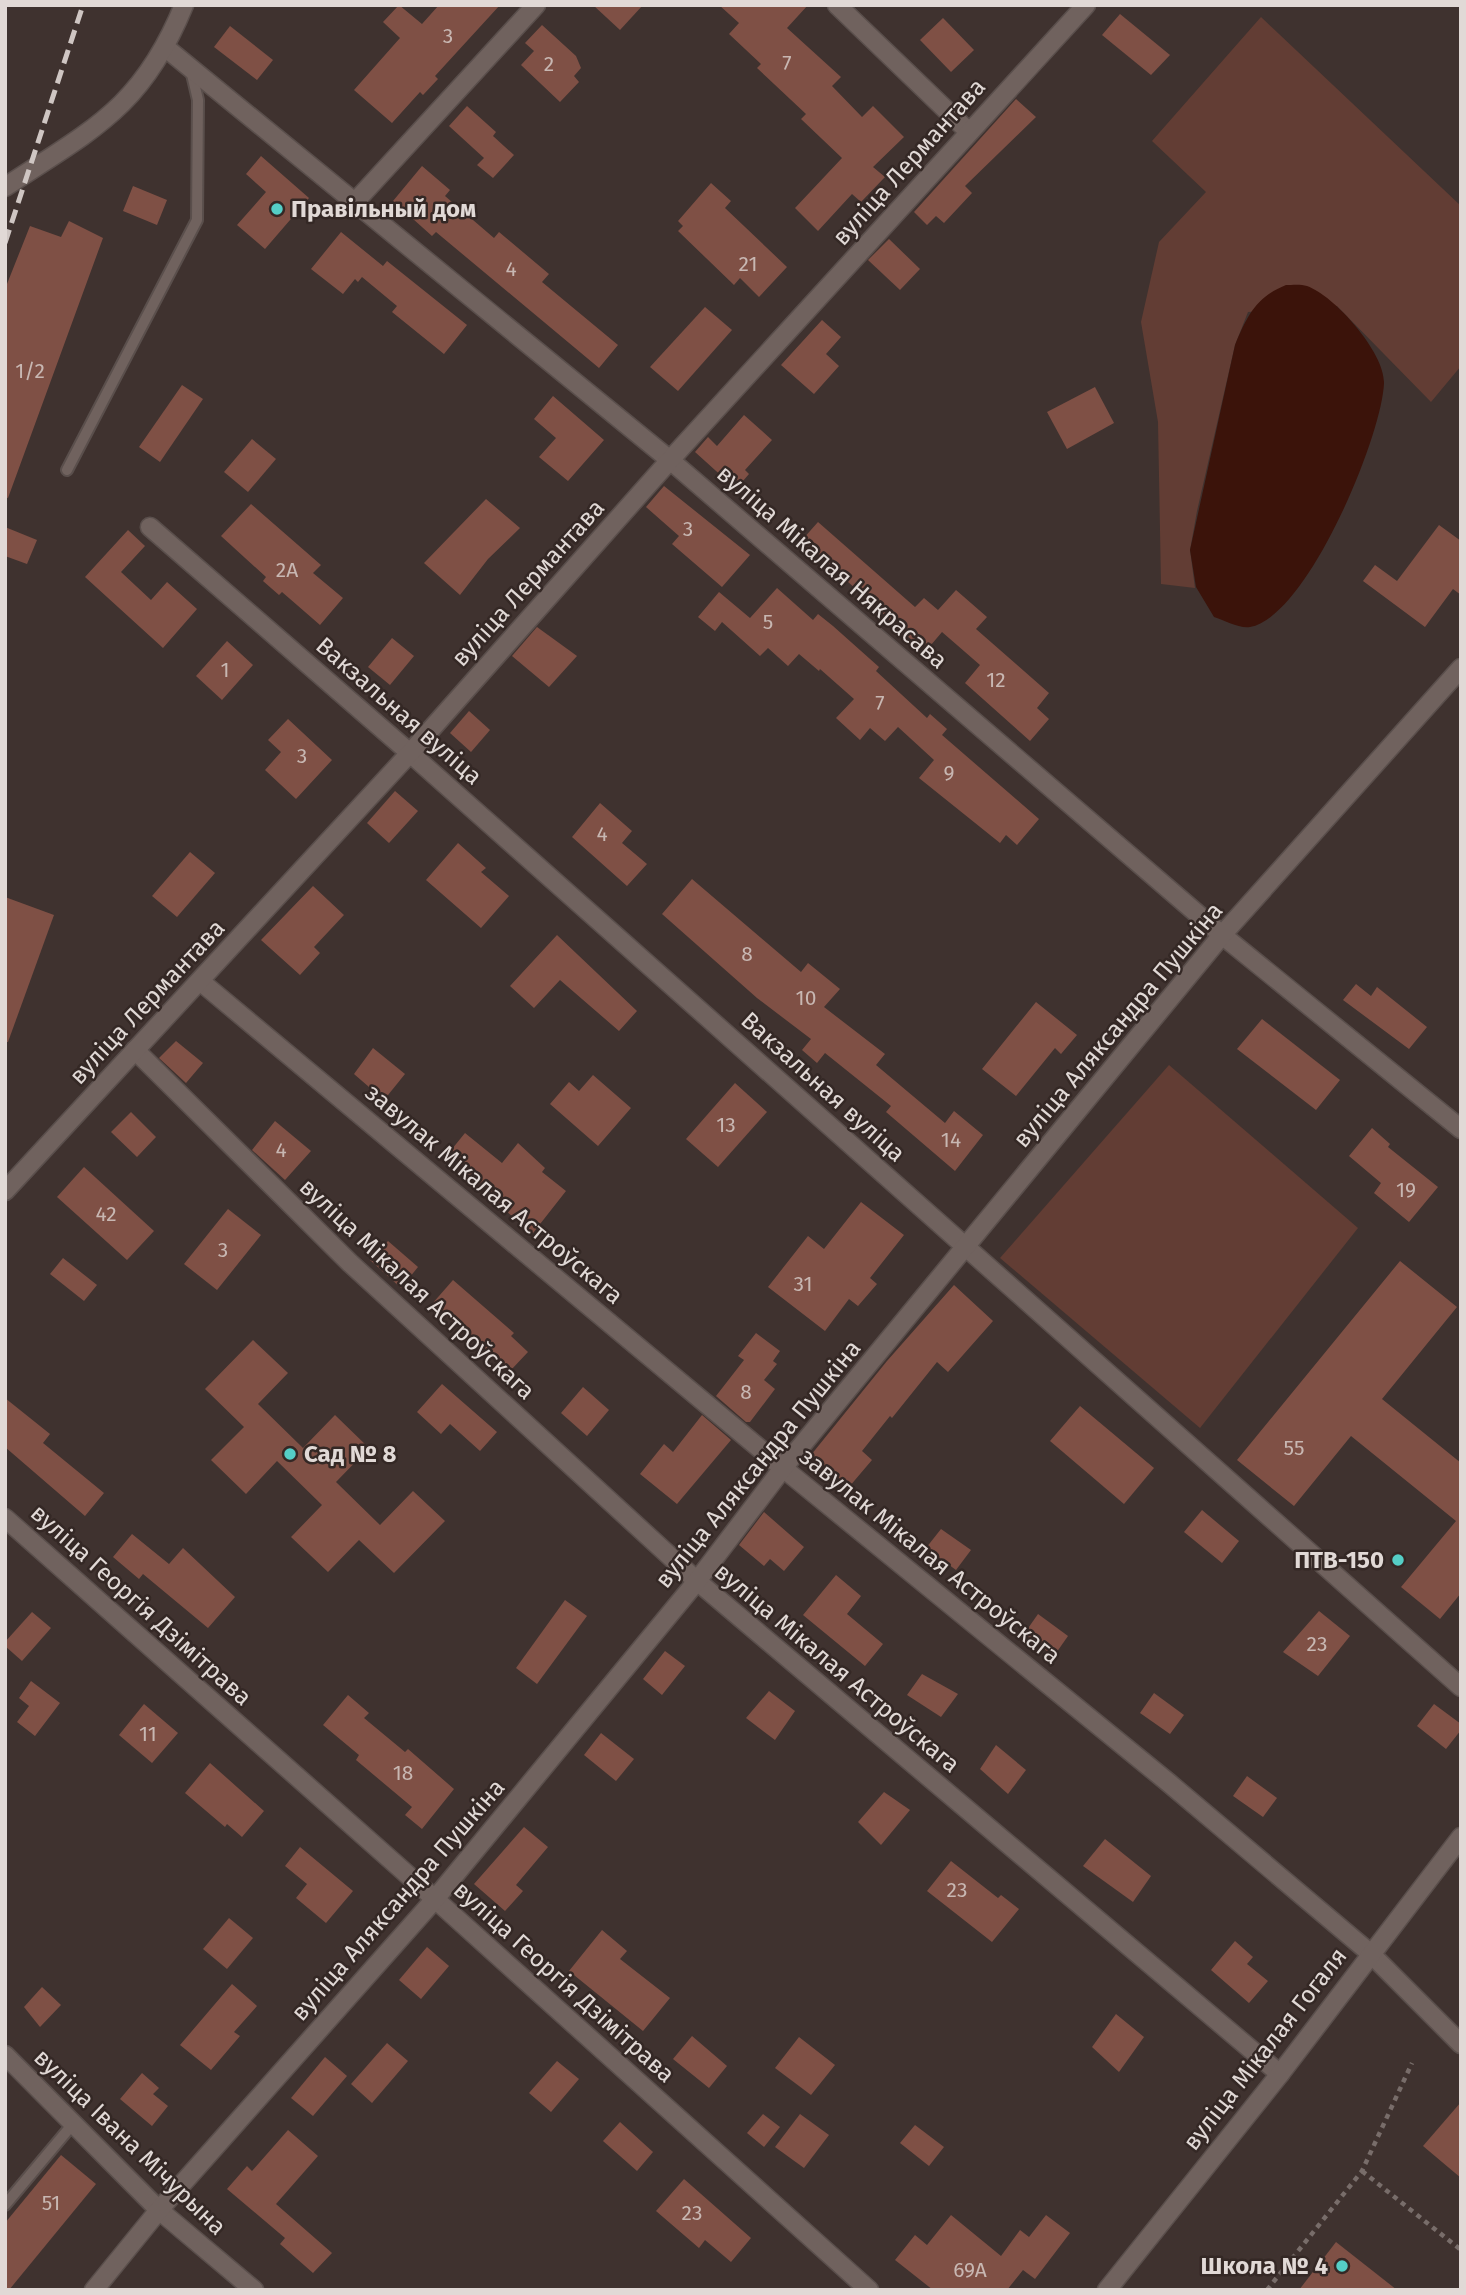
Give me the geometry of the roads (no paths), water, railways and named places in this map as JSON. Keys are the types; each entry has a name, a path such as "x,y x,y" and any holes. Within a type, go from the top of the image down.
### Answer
{"street":[{"path":"5,187 79,139 124,103 151,72 166,48 184,5"},
{"path":"355,202 536,5"},
{"path":"837,5 969,132"},
{"name":"вуліца Лермантава","path":"5,1191 410,753 670,460 1086,5"},
{"name":"вуліца Мікалая Някрасава","path":"166,48 670,460 1222,935 1461,1129"},
{"name":"Вакзальная вуліца","path":"150,527 410,753 1461,1687"},
{"name":"вуліца Аляксандра Пушкіна","path":"94,2290 159,2210 435,1899 696,1581 783,1468 1222,935 1461,668"},
{"name":"завулак Мікалая Астроўскага","path":"200,981 783,1468 1169,1783 1370,1953 1461,2044"},
{"name":"вуліца Мікалая Астроўскага","path":"135,1049 350,1263 696,1581 1280,2074"},
{"name":"вуліца Георгія Дзімітрава","path":"5,1518 435,1899 869,2290"},
{"name":"вуліца Мікалая Гогаля","path":"1107,2290 1280,2074 1461,1837"},
{"name":"вуліца Івана Мічурына","path":"5,2055 159,2210 254,2290"}],"lane":[{"path":"67,470 197,220 198,100 190,67"},
{"path":"5,2205 72,2125"}],"railway":[{"path":"5,243 83,5"}],"place":[{"name":"Правільный дом","path":"277,209"},
{"name":"Сад № 8","path":"290,1454"},
{"name":"ПТВ-150","path":"1398,1560"},
{"name":"Школа № 4","path":"1342,2266"}]}
